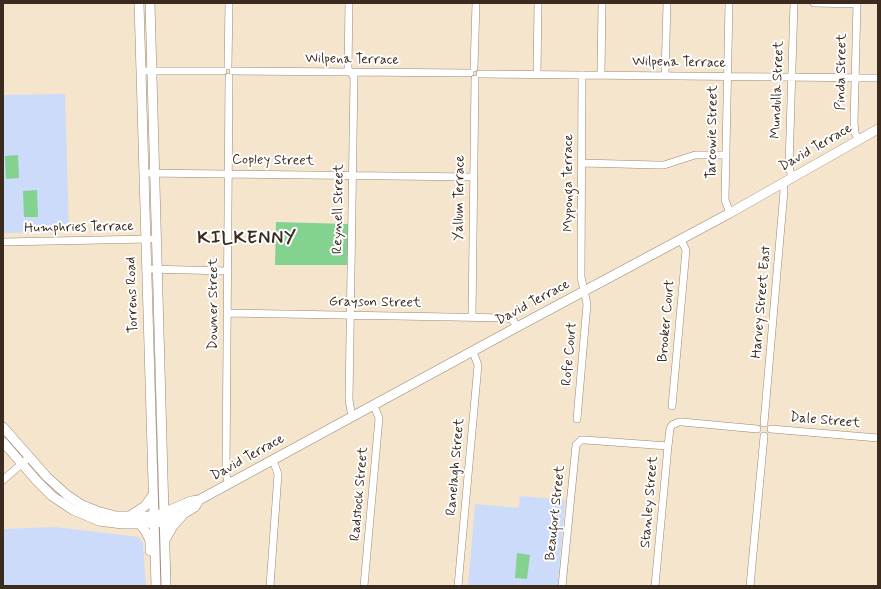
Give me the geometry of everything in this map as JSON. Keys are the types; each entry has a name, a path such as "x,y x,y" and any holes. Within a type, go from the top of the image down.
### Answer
{"main road":[{"name":"Torrens Road","path":"139,3 147,269 154,348 159,519 155,559 156,586"},
{"name":"Torrens Road","path":"150,3 157,270 154,348 153,495 165,540 166,586"},
{"name":"David Terrace","path":"159,519 191,501 199,500 229,484 517,327 681,240 878,129"},
{"path":"3,427 58,487 82,505 116,516 132,515 159,519"},
{"path":"3,442 52,496 73,510 99,521 122,524 140,524 159,519"},
{"path":"132,515 145,506 153,495"},
{"name":"David Terrace","path":"159,519 182,515 195,507 199,500"},
{"path":"165,540 173,526 182,515"},
{"path":"140,524 150,541 150,551 155,559"}],"street":[{"name":"Downer Street","path":"229,3 226,475 229,484"},
{"name":"Reynell Street","path":"349,3 348,69 354,77 349,400 352,417"},
{"name":"Yallum Terrace","path":"472,318 476,3"},
{"path":"537,75 538,3"},
{"path":"601,75 602,3"},
{"path":"665,76 667,3"},
{"name":"Tarcowie Street","path":"729,3 725,200 730,213"},
{"name":"Mundulla Street","path":"792,178 789,166 794,3"},
{"path":"814,3 857,4"},
{"name":"Pinda Street","path":"857,4 855,133 859,140"},
{"name":"Wilpena Terrace","path":"141,71 878,78"},
{"name":"Myponga Terrace","path":"582,75 581,277 584,291"},
{"path":"582,163 664,165 695,155 726,155"},
{"name":"Copley Street","path":"144,173 474,177"},
{"name":"Harvey Street East","path":"764,423 784,191 783,183"},
{"name":"Humphries Terrace","path":"3,242 156,239"},
{"name":"Brooker Court","path":"672,406 686,250 681,240"},
{"path":"147,269 228,271"},
{"name":"Rofe Court","path":"577,419 587,304 584,291"},
{"name":"Grayson Street","path":"227,313 510,319 513,320 517,327"},
{"name":"Ranelagh Street","path":"458,586 478,365 472,352"},
{"name":"Radstock Street","path":"364,586 380,418 374,406"},
{"name":"Stanley Street","path":"655,586 670,429 675,423 682,422 757,429"},
{"path":"764,423 769,425 770,429 769,434 764,436 760,435 757,429 760,424 764,423"},
{"name":"Dale Street","path":"770,429 878,438"},
{"path":"750,586 764,436"},
{"name":"Beaufort Street","path":"562,586 575,448 578,443 585,440 668,446"},
{"path":"3,480 29,457"},
{"path":"270,586 278,474 273,460"}],"shaded area":[{"path":"65,94 69,232 3,233 3,95"},
{"path":"520,496 565,500 558,586 468,586 475,504 519,508"},
{"path":"55,527 139,537 143,543 146,586 4,586 3,529"}],"green space":[{"path":"18,155 19,178 6,179 5,156"},
{"path":"37,190 38,217 24,217 23,191"},
{"path":"276,222 348,224 348,265 275,265"},
{"path":"517,553 530,555 527,579 515,578"}],"district":[{"name":"KILKENNY","path":"247,239"}]}
